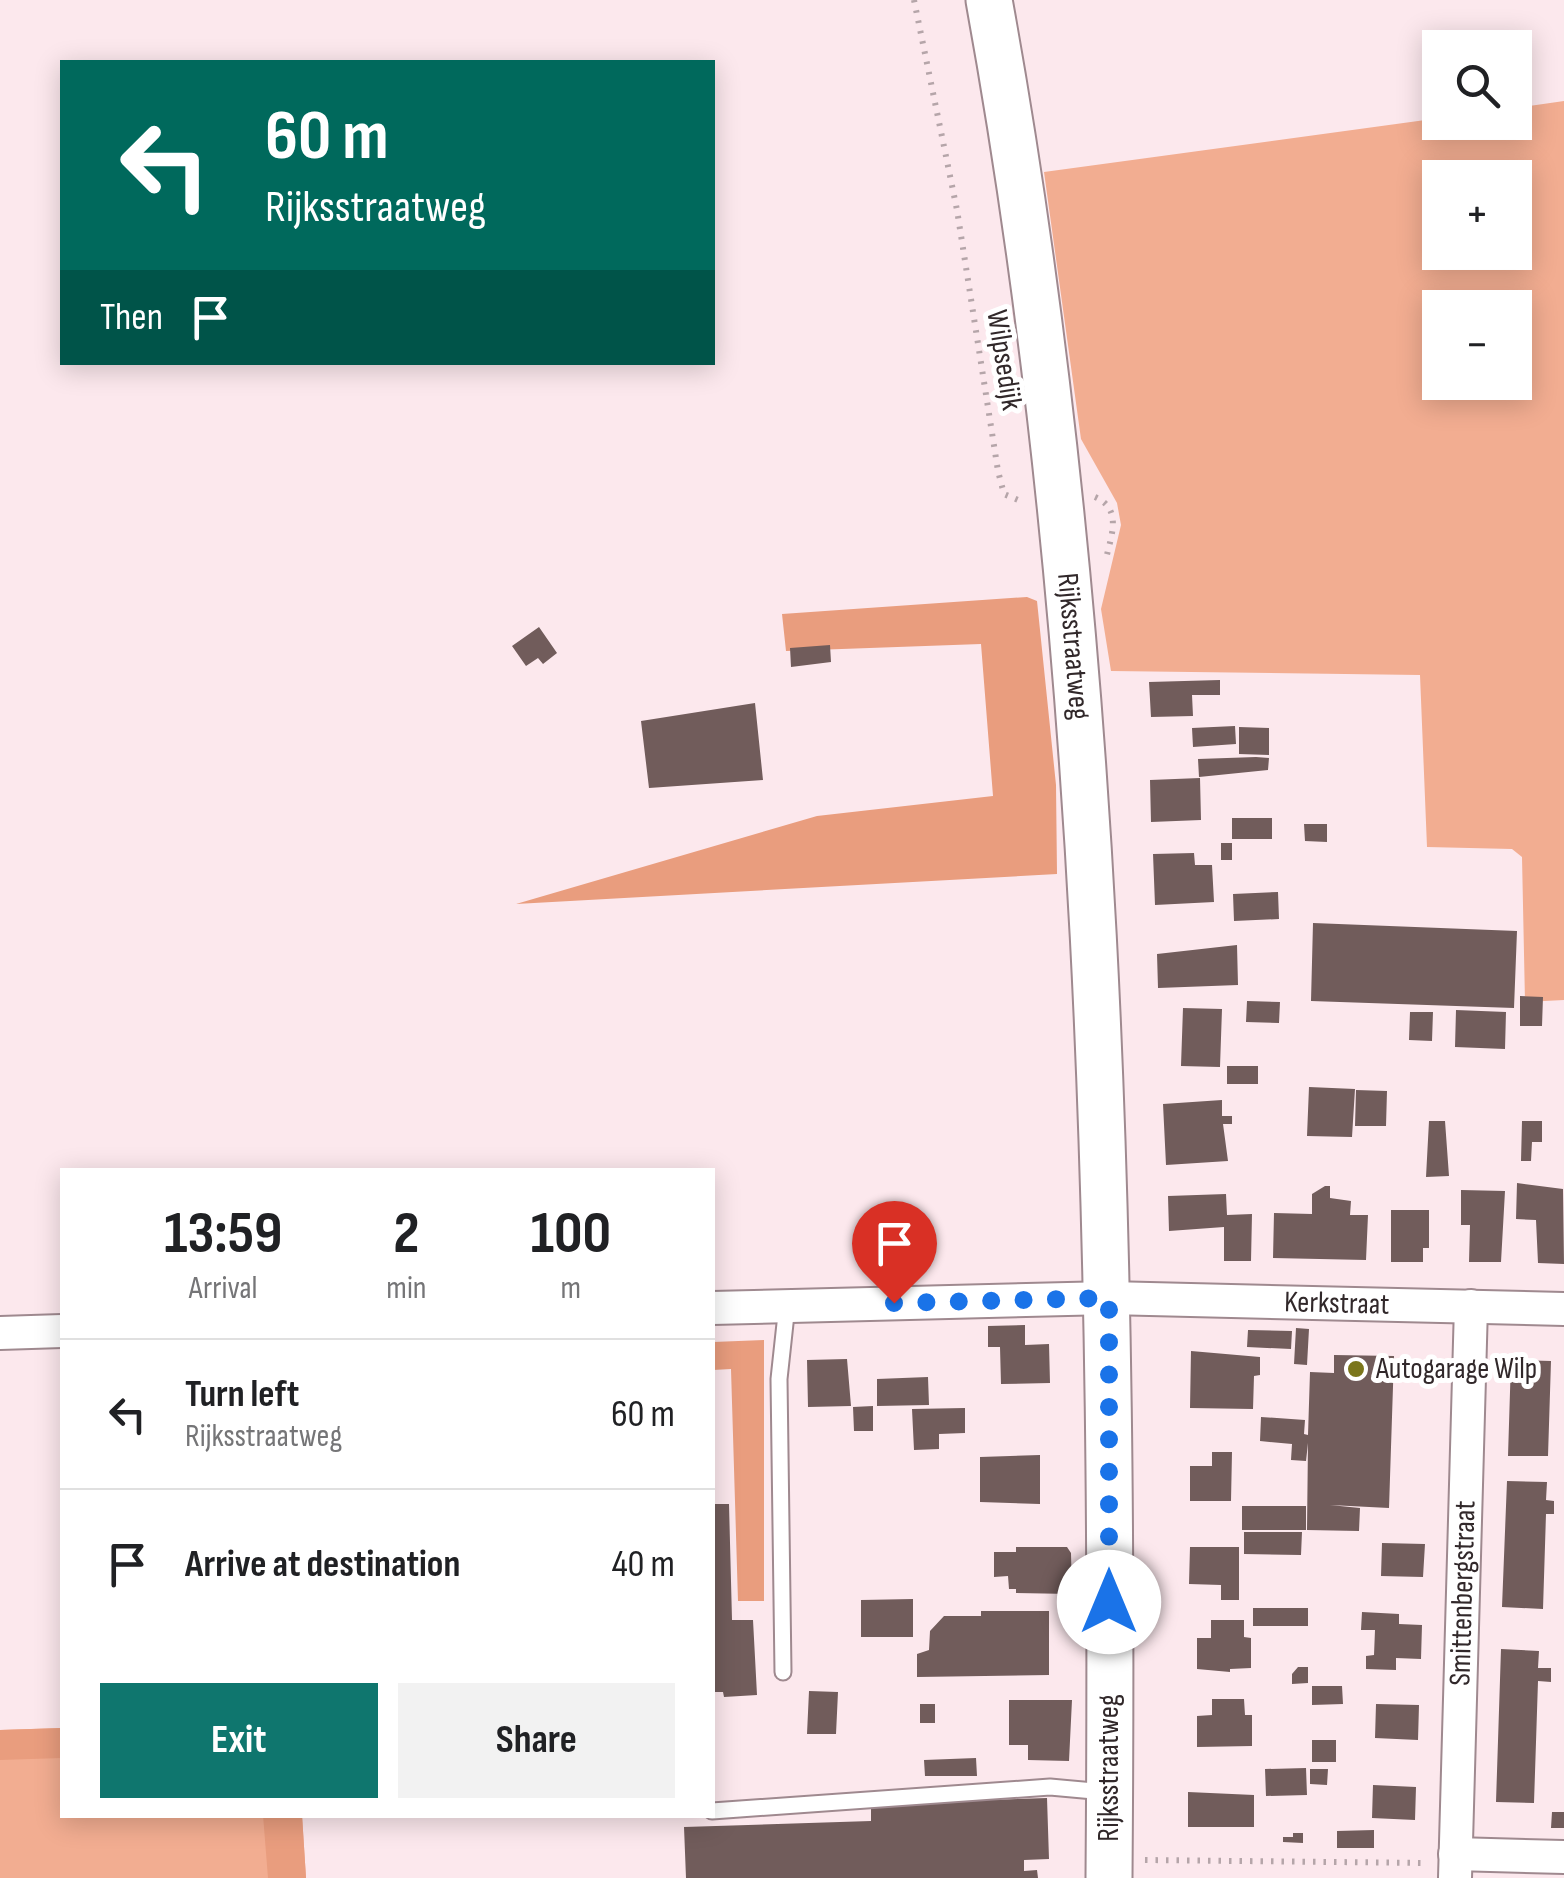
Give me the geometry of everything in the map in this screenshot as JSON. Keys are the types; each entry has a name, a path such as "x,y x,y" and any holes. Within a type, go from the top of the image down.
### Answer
{"main road":[{"name":"Rijksstraatweg","path":"990,0 1038,322 1064,536 1088,835 1109,1298 1109,1869"}],"street":[{"path":"715,1308 1109,1298"},
{"name":"Kerkstraat","path":"1109,1298 1564,1308"},
{"name":"Smittenbergstraat","path":"1455,1866 1471,1306"},
{"path":"0,1333 60,1330"},
{"path":"1455,1866 1564,1857"}],"lane":[{"path":"783,1672 779,1380 787,1306"},
{"path":"715,1811 1050,1786 1109,1792"}],"path":[{"name":"Wilpsedijk","path":"914,0 957,210 998,471 1004,494 1024,502"},
{"path":"1109,1869 1432,1862 1455,1866"}],"shaded area":[{"path":"1564,101 1564,1000 1525,1002 1522,857 1512,849 1427,847 1420,675 1111,671 1101,609 1121,525 1117,503 1081,439 1044,172 1422,120 1422,140 1532,140 1532,106"},
{"path":"1027,597 1037,601 1056,785 1057,874 516,904 817,816 993,796 981,644 786,651 782,614"},
{"path":"764,1340 764,1601 738,1601 731,1369 715,1370 715,1342"},
{"path":"60,1728 60,1818 302,1818 306,1878 0,1878 0,1730"},
{"path":"60,1728 60,1758 0,1760 0,1730"},
{"path":"263,1818 302,1818 306,1878 268,1878"}],"building":[{"path":"539,627 557,653 543,664 538,658 526,666 512,646"},
{"path":"830,645 831,662 791,667 790,648"},
{"path":"1220,680 1220,695 1192,695 1193,716 1151,717 1149,682"},
{"path":"755,703 763,780 649,788 641,721"},
{"path":"1235,726 1236,744 1193,747 1192,728"},
{"path":"1239,727 1269,728 1269,755 1239,754"},
{"path":"1269,758 1268,770 1199,777 1198,759"},
{"path":"1200,778 1201,820 1151,822 1150,780"},
{"path":"1232,818 1272,818 1272,839 1232,839"},
{"path":"1304,824 1327,824 1327,842 1305,841"},
{"path":"1221,843 1232,843 1232,860 1221,860"},
{"path":"1194,853 1195,865 1212,865 1214,902 1155,905 1153,854"},
{"path":"1278,892 1279,919 1234,921 1233,894"},
{"path":"1313,923 1517,931 1514,1008 1311,1001"},
{"path":"1237,945 1238,985 1158,988 1157,954"},
{"path":"1520,996 1543,997 1542,1026 1520,1026"},
{"path":"1247,1001 1280,1002 1279,1023 1246,1022"},
{"path":"1183,1008 1222,1009 1220,1067 1181,1066"},
{"path":"1456,1010 1506,1012 1505,1049 1455,1047"},
{"path":"1410,1012 1433,1012 1432,1041 1409,1040"},
{"path":"1227,1066 1258,1066 1258,1084 1227,1084"},
{"path":"1309,1087 1355,1089 1352,1137 1307,1136"},
{"path":"1356,1090 1387,1091 1386,1126 1355,1126"},
{"path":"1222,1100 1222,1116 1232,1116 1232,1124 1223,1124 1228,1161 1166,1165 1163,1104"},
{"path":"1429,1121 1445,1121 1449,1176 1426,1177"},
{"path":"1522,1121 1542,1121 1542,1142 1532,1142 1531,1161 1521,1161"},
{"path":"1517,1183 1563,1189 1564,1264 1538,1263 1536,1220 1516,1219"},
{"path":"1330,1186 1330,1198 1351,1201 1350,1215 1368,1215 1366,1260 1273,1258 1274,1213 1312,1214 1312,1194"},
{"path":"1461,1190 1505,1191 1501,1262 1469,1262 1470,1225 1461,1225"},
{"path":"1226,1194 1227,1215 1252,1214 1251,1261 1224,1261 1224,1227 1169,1231 1168,1196"},
{"path":"1391,1210 1429,1210 1429,1248 1423,1248 1423,1262 1391,1262"},
{"path":"1025,1325 1025,1345 1049,1344 1050,1383 1001,1384 1000,1347 988,1347 988,1326"},
{"path":"1296,1328 1309,1329 1307,1365 1294,1364"},
{"path":"1248,1330 1292,1331 1291,1349 1247,1347"},
{"path":"1191,1351 1260,1357 1260,1375 1254,1376 1253,1409 1190,1408"},
{"path":"1334,1355 1394,1356 1389,1508 1330,1505 1360,1508 1359,1531 1307,1530 1308,1443 1306,1461 1291,1460 1292,1444 1260,1441 1261,1417 1305,1420 1304,1434 1308,1435 1310,1372 1334,1373"},
{"path":"847,1359 851,1406 808,1407 807,1360"},
{"path":"1511,1360 1551,1361 1548,1456 1508,1456"},
{"path":"928,1377 929,1405 877,1406 877,1379"},
{"path":"873,1406 873,1431 854,1431 853,1407"},
{"path":"965,1408 965,1433 939,1434 939,1449 914,1450 912,1409"},
{"path":"1212,1452 1232,1452 1231,1501 1190,1501 1190,1466 1212,1466"},
{"path":"1040,1455 1040,1504 980,1502 980,1457"},
{"path":"1507,1481 1547,1482 1546,1500 1554,1501 1554,1514 1546,1514 1543,1609 1502,1607"},
{"path":"715,1504 729,1504 732,1620 753,1620 757,1695 724,1697 723,1692 715,1692"},
{"path":"1242,1506 1306,1506 1306,1530 1242,1530"},
{"path":"1244,1532 1302,1532 1301,1555 1244,1554"},
{"path":"1382,1543 1425,1544 1423,1577 1381,1576"},
{"path":"1016,1547 1067,1547 1071,1553 1072,1594 1016,1593 1016,1589 1009,1589 1008,1576 994,1577 994,1552 1016,1552"},
{"path":"1190,1547 1239,1547 1239,1600 1221,1600 1221,1585 1189,1584"},
{"path":"913,1599 913,1637 861,1637 861,1600"},
{"path":"1253,1608 1308,1608 1308,1626 1253,1626"},
{"path":"981,1611 1049,1611 1049,1675 917,1677 917,1654 929,1650 930,1631 944,1616 981,1616"},
{"path":"1362,1612 1399,1614 1399,1624 1422,1625 1421,1659 1396,1658 1396,1670 1366,1669 1366,1656 1374,1655 1375,1630 1361,1630"},
{"path":"1211,1620 1244,1620 1244,1637 1251,1638 1251,1668 1230,1672 1197,1669 1197,1638 1211,1638"},
{"path":"1501,1649 1539,1651 1538,1668 1551,1668 1551,1682 1538,1681 1534,1803 1496,1802"},
{"path":"1298,1667 1308,1667 1308,1683 1292,1684 1292,1674"},
{"path":"1312,1686 1342,1686 1343,1704 1312,1705"},
{"path":"809,1691 838,1692 836,1734 807,1734"},
{"path":"1212,1699 1244,1699 1245,1715 1252,1715 1252,1746 1197,1747 1197,1716 1212,1715"},
{"path":"1009,1700 1072,1700 1069,1761 1028,1760 1028,1745 1009,1745"},
{"path":"920,1704 935,1704 935,1723 920,1723"},
{"path":"1376,1704 1419,1705 1418,1740 1375,1738"},
{"path":"1312,1740 1336,1740 1336,1762 1312,1762"},
{"path":"976,1758 977,1776 925,1776 924,1760"},
{"path":"1306,1768 1307,1795 1266,1796 1265,1769"},
{"path":"1310,1769 1328,1769 1327,1785 1310,1784"},
{"path":"1373,1785 1416,1787 1415,1820 1372,1818"},
{"path":"1188,1792 1254,1795 1254,1827 1188,1827"},
{"path":"1047,1798 1049,1859 1024,1860 1024,1871 1037,1870 1038,1878 686,1878 684,1827 871,1821 871,1804"},
{"path":"1552,1812 1564,1812 1564,1828 1551,1828"},
{"path":"1374,1830 1374,1848 1337,1848 1337,1831"},
{"path":"1293,1833 1303,1833 1303,1843 1283,1842 1283,1837 1293,1837"}],"place":[{"name":"Autogarage Wilp","path":"1356,1369"}],"route":[{"path":"894,1303 1109,1298 1109,1602"}]}
